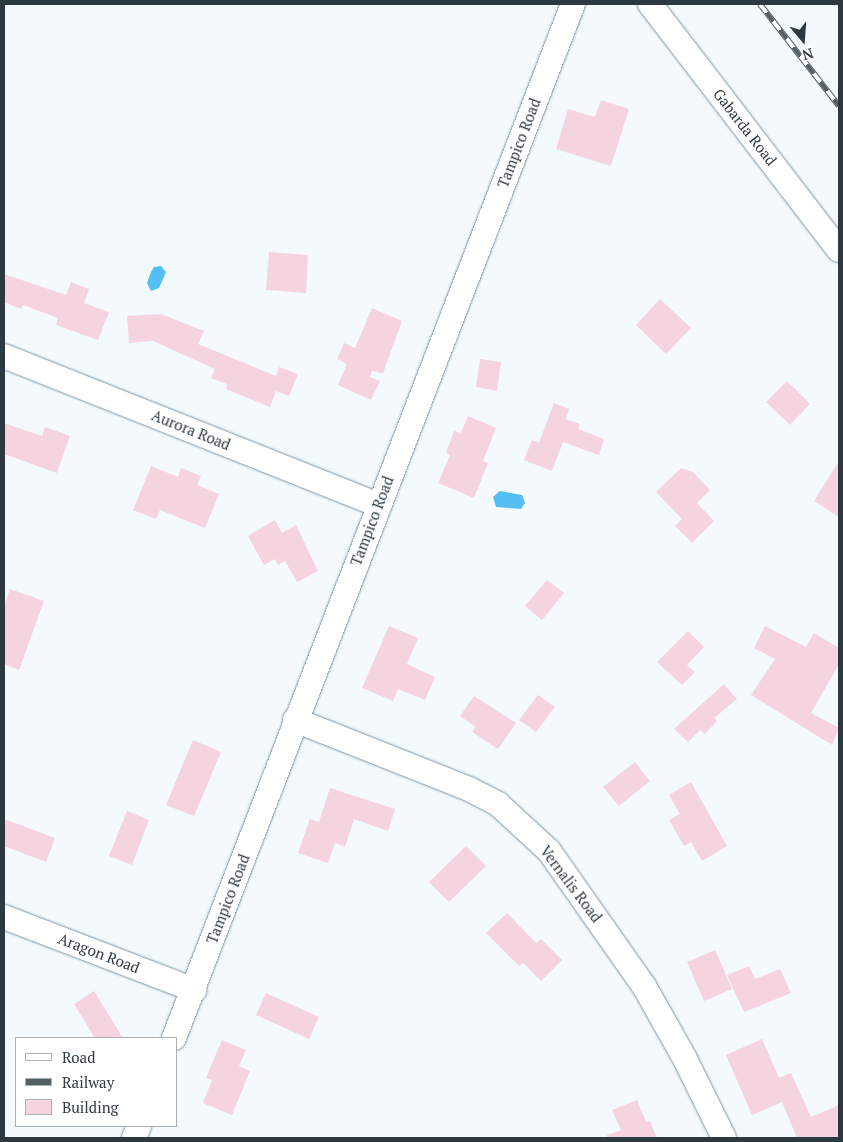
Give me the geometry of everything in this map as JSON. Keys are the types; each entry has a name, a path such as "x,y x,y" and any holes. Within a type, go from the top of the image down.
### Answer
{"street":[{"name":"Tampico Road","path":"174,1037 378,505 573,4"},
{"name":"Gabarda Road","path":"650,4 839,250"},
{"name":"Aurora Road","path":"4,356 378,505"},
{"name":"Vernalis Road","path":"296,720 469,789 498,804 549,851 644,986 684,1057 724,1138"},
{"name":"Aragon Road","path":"4,917 194,990"}],"water":[{"path":"161,266 166,272 159,288 151,291 147,283 151,272 154,267"},
{"path":"500,491 522,495 525,503 521,509 496,507 493,497"}],"building":[{"path":"601,100 629,109 611,166 556,149 568,109 595,117"},
{"path":"269,252 308,255 306,293 266,290"},
{"path":"4,274 66,295 71,282 89,289 84,303 109,312 98,340 56,325 58,318 23,305 21,309 4,302"},
{"path":"660,299 691,328 666,354 636,325"},
{"path":"372,308 402,321 383,373 372,371 370,377 380,381 371,400 338,385 347,364 337,359 344,343 355,348"},
{"path":"161,314 204,331 198,344 276,376 279,367 298,374 289,396 276,391 270,407 226,389 227,384 211,378 215,369 153,341 129,343 127,316"},
{"path":"480,359 501,362 497,391 476,387"},
{"path":"787,381 810,404 790,425 766,402"},
{"path":"554,403 569,409 566,419 580,424 578,429 604,439 599,455 563,442 552,471 524,460 532,440 539,443"},
{"path":"468,416 496,428 483,461 488,463 474,498 438,483 450,455 446,453 454,431 461,433"},
{"path":"4,423 42,436 45,427 70,436 57,473 4,454"},
{"path":"839,461 839,517 814,501"},
{"path":"151,466 178,477 181,468 201,476 197,485 219,494 205,528 160,510 156,519 133,510"},
{"path":"681,468 693,472 710,490 697,503 714,521 692,543 675,526 682,519 656,492"},
{"path":"275,520 282,533 296,525 318,571 297,582 285,561 278,565 275,559 264,565 248,536"},
{"path":"547,580 564,593 542,620 525,606"},
{"path":"10,589 44,601 19,670 4,664 4,606"},
{"path":"389,626 418,638 407,664 435,677 425,700 398,689 393,701 362,688"},
{"path":"765,626 806,647 814,633 839,648 839,664 811,713 839,728 832,745 751,695 775,659 754,648"},
{"path":"688,631 704,647 687,665 695,672 682,685 657,662"},
{"path":"724,684 737,699 714,718 717,721 705,734 700,730 688,742 674,729"},
{"path":"538,695 555,707 536,732 519,720"},
{"path":"474,696 516,723 498,749 472,732 476,727 460,716"},
{"path":"193,740 221,752 194,816 166,805"},
{"path":"635,762 650,781 619,806 603,787"},
{"path":"691,782 727,846 702,861 691,842 684,846 669,820 680,814 669,795"},
{"path":"330,788 395,809 388,831 354,819 345,847 335,843 328,863 298,853 310,819 319,822"},
{"path":"127,811 149,820 132,865 109,856"},
{"path":"4,819 55,838 46,862 4,846"},
{"path":"466,846 486,866 449,902 429,882"},
{"path":"507,913 536,943 541,939 562,960 541,981 523,963 519,966 486,933"},
{"path":"715,950 732,989 704,1001 687,962"},
{"path":"749,966 755,979 780,969 791,993 744,1012 727,975"},
{"path":"94,991 122,1037 94,1037 74,1004"},
{"path":"266,993 319,1017 309,1039 256,1015"},
{"path":"762,1039 779,1078 791,1073 811,1117 839,1105 839,1138 797,1138 782,1102 752,1115 726,1055"},
{"path":"222,1040 246,1050 239,1066 250,1071 232,1115 203,1103 212,1080 206,1078"},
{"path":"637,1100 646,1122 650,1121 657,1138 607,1138 607,1135 621,1130 612,1110"}],"railway":[{"path":"760,4 839,106"}]}
